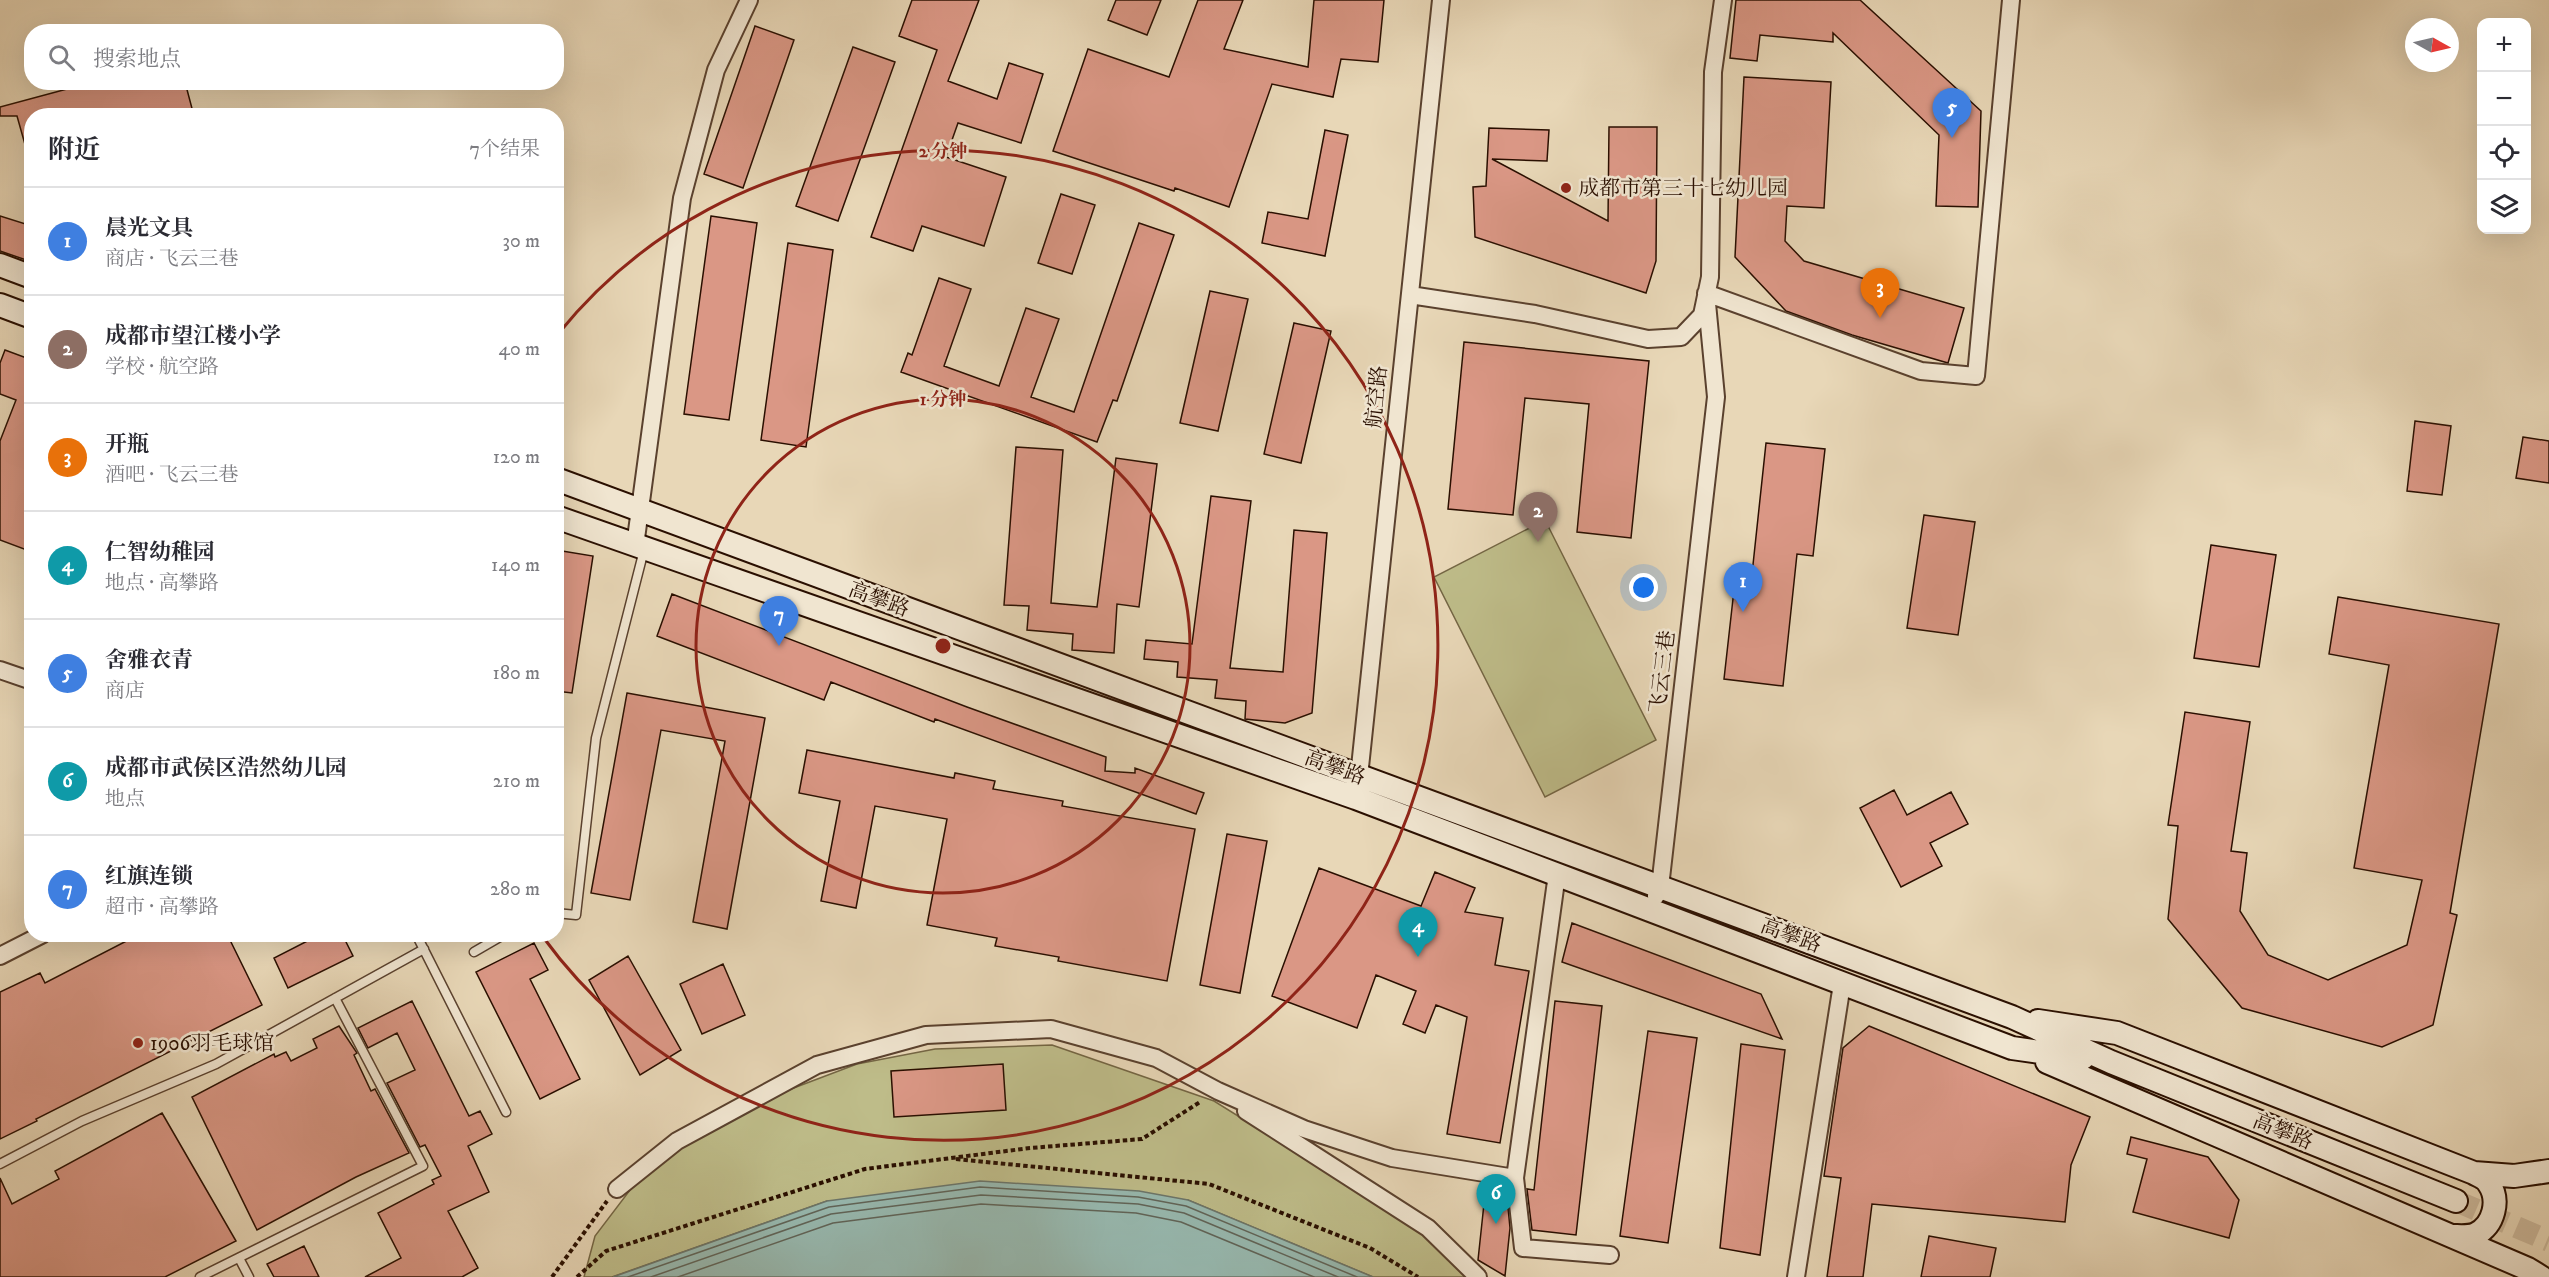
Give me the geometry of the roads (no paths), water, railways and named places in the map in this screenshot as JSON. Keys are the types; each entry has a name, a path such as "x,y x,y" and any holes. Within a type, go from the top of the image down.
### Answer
{"main road":[{"path":"0,265 24,274"},
{"path":"0,305 24,314"},
{"name":"高攀路","path":"564,482 639,512 2012,1017 2111,1062 2456,1201"},
{"name":"高攀路","path":"564,520 1356,798 2012,1047 2111,1062"},
{"path":"2012,1017 2116,1033 2474,1173 2488,1181 2493,1190 2495,1203 2492,1215 2485,1228 2474,1235 2452,1236"},
{"path":"2012,1047 2101,1083 2528,1269 2541,1277"},
{"path":"2474,1173 2514,1176 2549,1171"}],"street":[{"path":"640,548 639,512 682,198 716,70 749,0"},
{"name":"航空路","path":"1356,798 1441,0"},
{"path":"1410,295 1535,314 1648,339 1681,337 1702,315 1710,277 1713,72 1724,0"},
{"path":"1706,293 1920,371 1976,376 2011,0"},
{"name":"飞云三巷","path":"1650,910 1660,887 1716,397 1706,293"},
{"path":"0,670 24,678"},
{"path":"1557,874 1515,1178 1523,1248 1610,1255"},
{"path":"0,956 27,942"},
{"path":"1796,1277 1842,984"},
{"path":"617,1189 677,1141 817,1065 926,1035 1051,1029 1156,1058 1218,1091 1304,1129 1392,1158 1515,1178"},
{"path":"1218,1091 1255,1118 1428,1228 1478,1277"}],"lane":[{"path":"564,914 576,915 596,738 640,548"},
{"path":"420,942 506,1112"},
{"path":"474,952 491,942"},
{"path":"0,1164 82,1121 216,1064 423,949"},
{"path":"200,1277 423,1166 335,998"},
{"path":"238,1258 249,1277"}],"water":[{"path":"980,1181 1139,1191 1188,1200 1373,1277 613,1277 827,1201"}],"tunnel":[{"path":"2456,1201 2549,1241"}],"place":[{"name":"舍雅衣青","path":"1952,138"},
{"name":"成都市第三十七幼儿园","path":"1566,188"},
{"name":"开瓶","path":"1880,318"},
{"name":"成都市望江楼小学","path":"1538,542"},
{"name":"晨光文具","path":"1743,612"},
{"name":"红旗连锁","path":"779,646"},
{"name":"仁智幼稚园","path":"1418,957"},
{"name":"1906羽毛球馆","path":"138,1043"},
{"name":"成都市武侯区浩然幼儿园","path":"1496,1224"}]}
